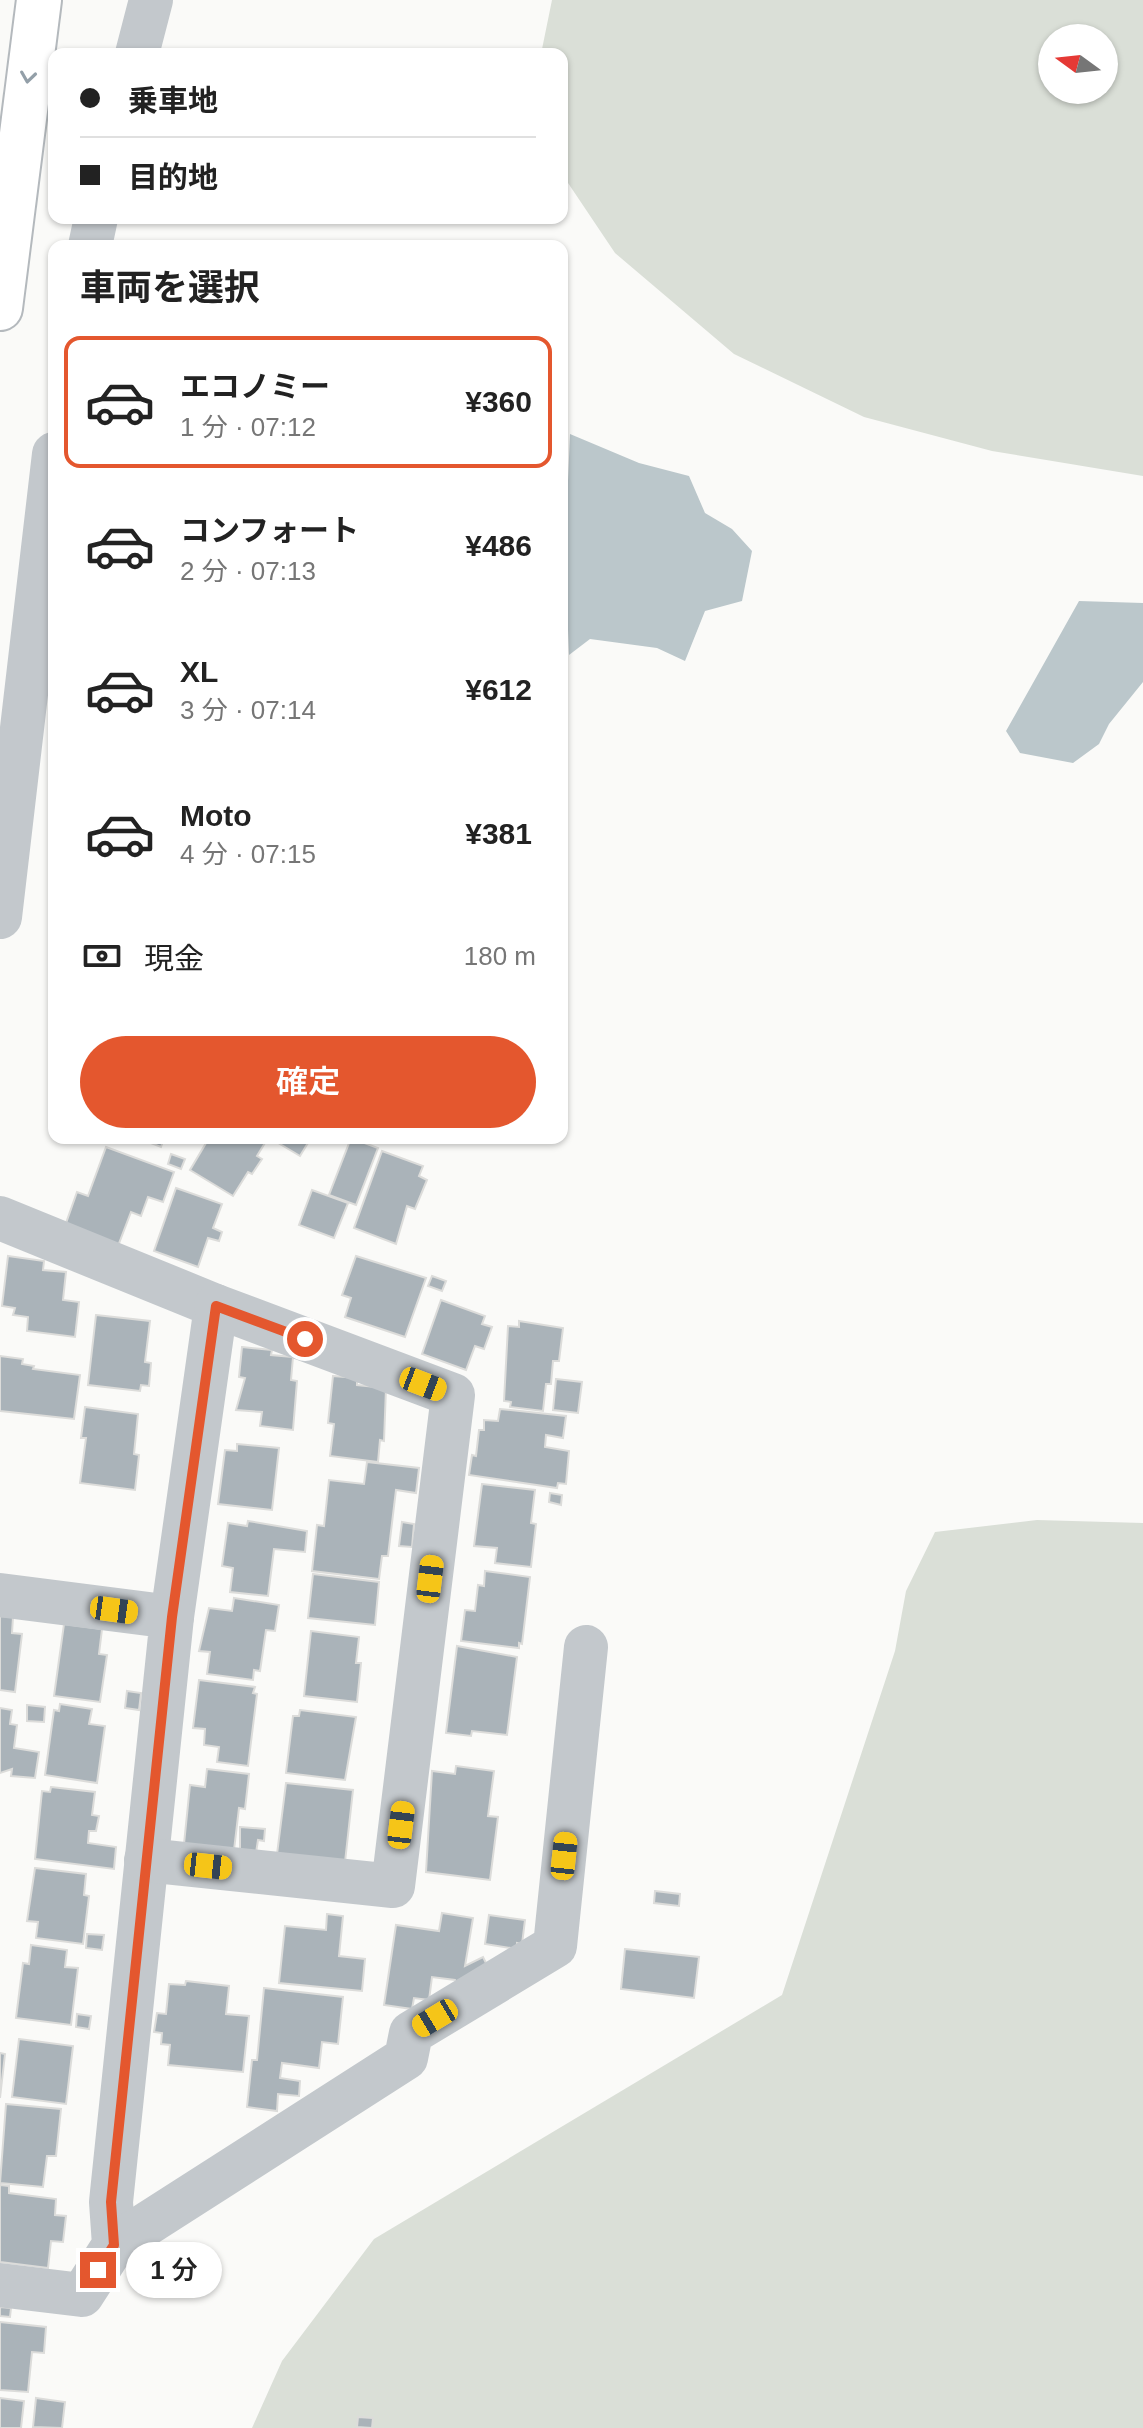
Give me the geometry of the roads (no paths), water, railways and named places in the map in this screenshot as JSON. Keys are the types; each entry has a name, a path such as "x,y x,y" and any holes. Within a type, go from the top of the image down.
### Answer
{"highway":[{"path":"0,308 39,0"}],"street":[{"path":"139,48 151,0"},
{"path":"0,917 48,505"},
{"path":"0,1218 216,1306 453,1395 393,1886 146,1860"},
{"path":"114,2245 111,2202 172,1617 216,1306"},
{"path":"0,1595 172,1617"},
{"path":"0,2285 82,2295 114,2245 406,2058 411,2033 555,1946 586,1647"}]}
